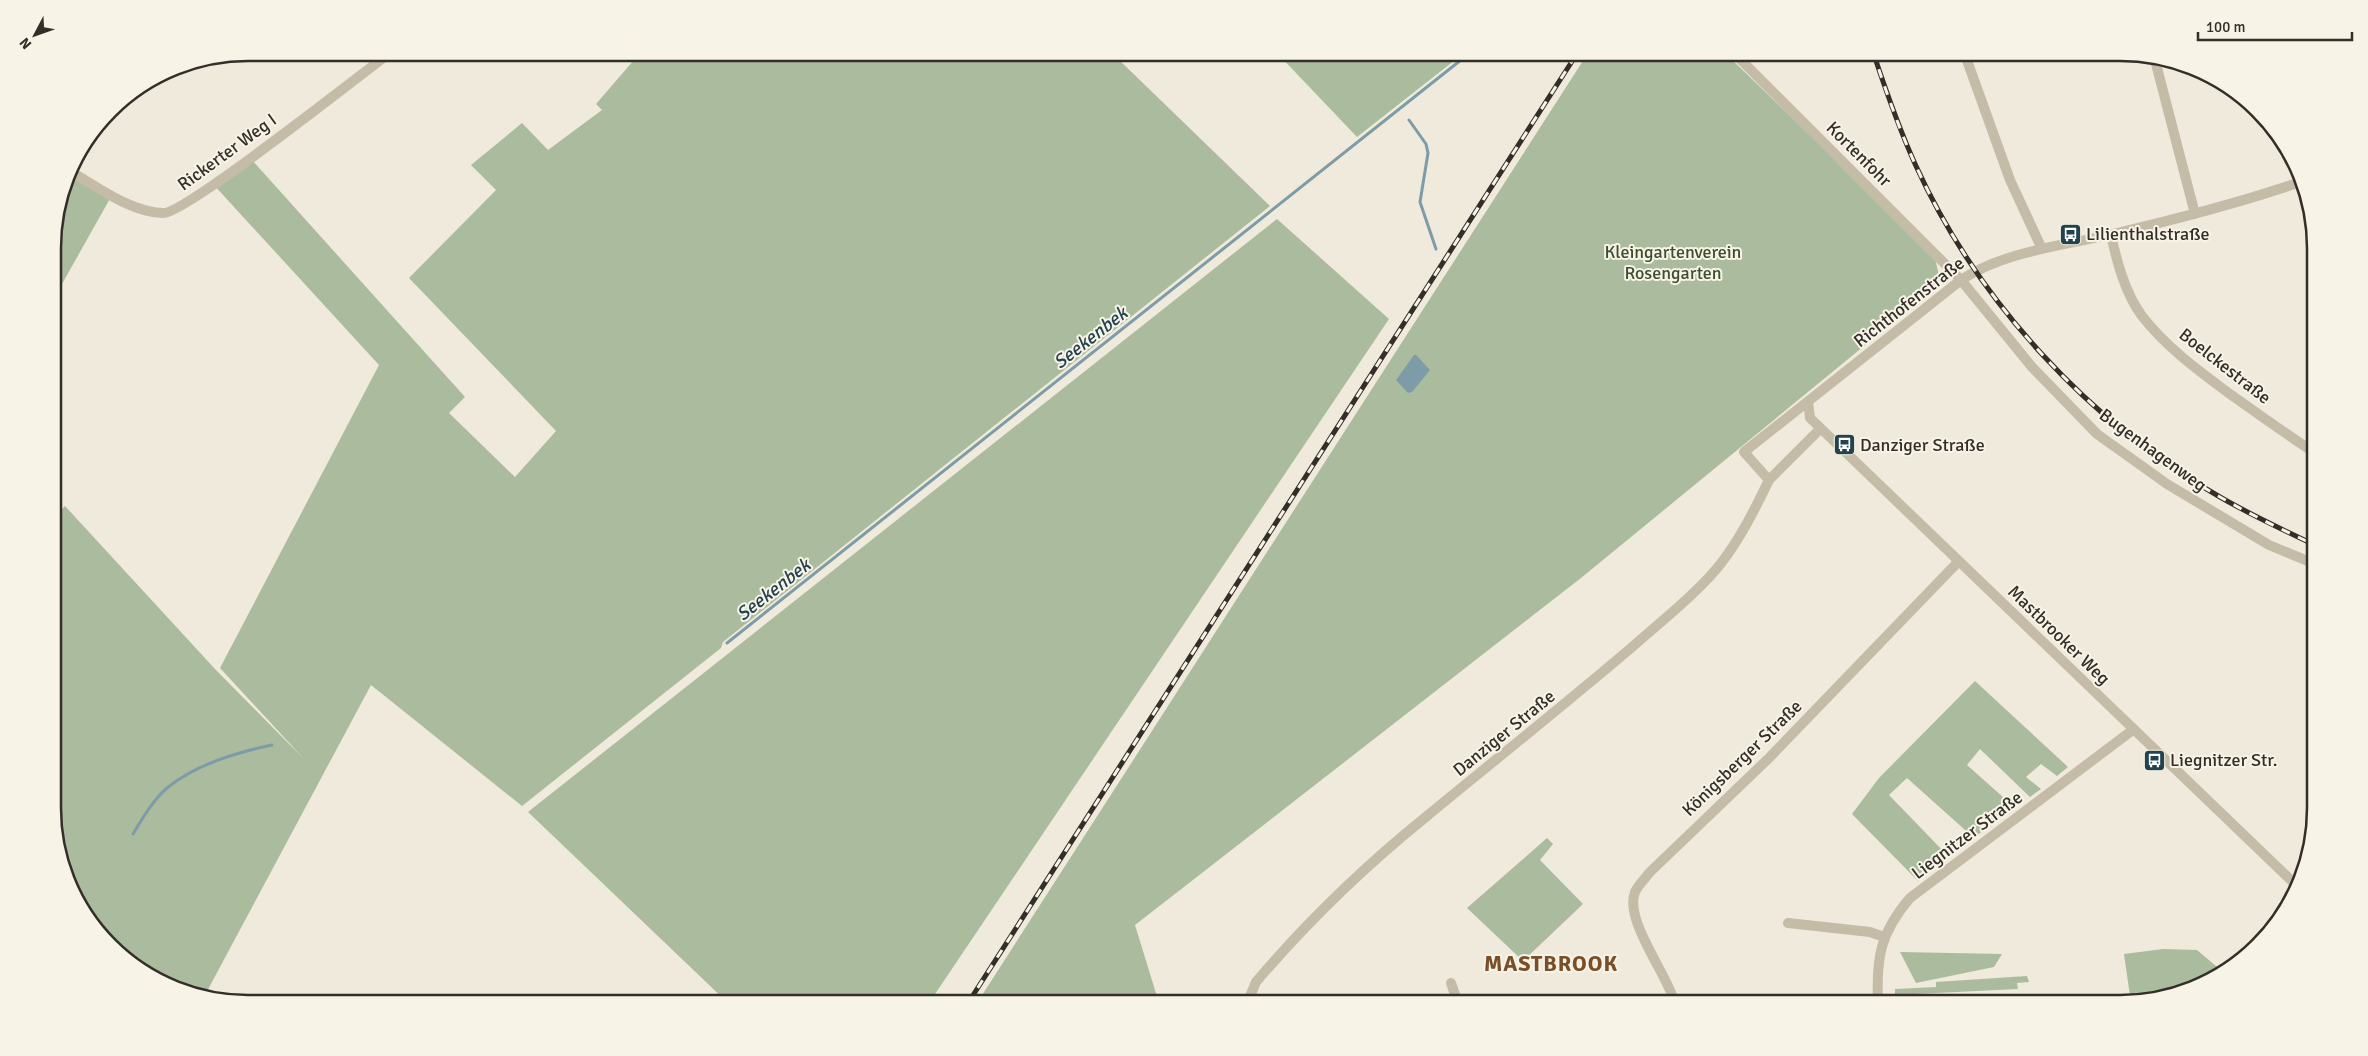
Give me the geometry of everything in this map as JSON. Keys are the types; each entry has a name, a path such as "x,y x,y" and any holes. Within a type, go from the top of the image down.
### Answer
{"street":[{"name":"Rickerter Weg I","path":"76,175 123,201 143,209 164,213 179,207 235,170 379,61"},
{"name":"Kortenfohr","path":"1742,61 1961,280"},
{"path":"1967,61 2010,180 2042,249"},
{"path":"2156,65 2195,214"},
{"name":"Richthofenstraße","path":"1808,402 1961,280 1992,264 2042,249 2111,235 2237,203 2295,183"},
{"name":"Boelckestraße","path":"2111,235 2116,258 2126,287 2142,315 2161,336 2190,364 2307,448"},
{"name":"Bugenhagenweg","path":"1961,280 2032,368 2097,434 2167,484 2269,545 2307,561"},
{"path":"1769,480 1744,452 1808,402"},
{"name":"Mastbrooker Weg","path":"1808,402 1810,418 1820,429 2292,881"},
{"name":"Danziger Straße","path":"1251,995 1256,982 1350,882 1425,817 1549,719 1650,631 1706,579 1721,563 1751,517 1769,480 1820,429"},
{"name":"Königsberger Straße","path":"1672,995 1662,970 1638,928 1632,906 1636,891 1649,873 1769,758 1958,562"},
{"name":"Liegnitzer Straße","path":"1878,995 1877,975 1884,937 1896,915 1910,898 2134,729"},
{"path":"1788,923 1870,932 1884,937"},
{"path":"1451,983 1455,995"}],"green space":[{"path":"633,61 1120,61 1270,206 723,642 721,648 522,806 371,685 208,990 177,981 155,970 134,956 100,922 86,901 75,879 65,844 61,808 61,510 65,506 215,669 304,759 220,668 379,365 213,184 251,159 465,397 449,413 515,477 556,431 409,278 496,190 471,165 522,123 548,150 602,110 596,104"},
{"path":"1285,61 1454,61 1357,137"},
{"name":"Kleingartenverein Rosengarten","path":"1583,61 1733,61 1934,255 1941,283 1581,578 1135,925 1157,995 982,995"},
{"path":"76,175 112,195 61,286 63,224 71,188"},
{"path":"1277,219 1389,319 934,995 720,995 528,812"},
{"path":"1975,681 2068,767 2057,776 2041,764 2026,777 2041,789 2030,797 1980,749 1967,765 2013,806 1974,838 1907,778 1889,795 1948,856 1918,881 1852,814 1879,778"},
{"path":"1547,838 1553,844 1540,860 1583,904 1523,961 1467,908"},
{"path":"2163,949 2197,950 2217,967 2180,985 2156,991 2130,994 2124,954"},
{"path":"1900,952 2002,954 1994,967 1916,983"},
{"path":"2027,976 2029,982 2017,983 2018,989 1895,995 1895,989 1936,987 1936,982"}],"water":[{"path":"1414,355 1430,370 1412,392 1408,393 1396,380"}],"waterway":[{"name":"Seekenbek","path":"727,643 1460,61"},
{"path":"1409,120 1426,144 1428,153 1420,202 1436,249"},
{"path":"133,834 157,798 178,780 217,761 245,751 272,745"}],"railway":[{"path":"973,995 1572,61"},
{"path":"1876,61 1904,138 1942,216 1971,265 2005,311 2042,355 2083,396 2126,433 2172,467 2232,504 2307,541"}],"place":[{"name":"Lilienthalstraße","path":"2070,234"},
{"name":"Danziger Straße","path":"1844,445"},
{"name":"Liegnitzer Str.","path":"2154,760"}],"district":[{"name":"MASTBROOK","path":"1551,963"}]}
